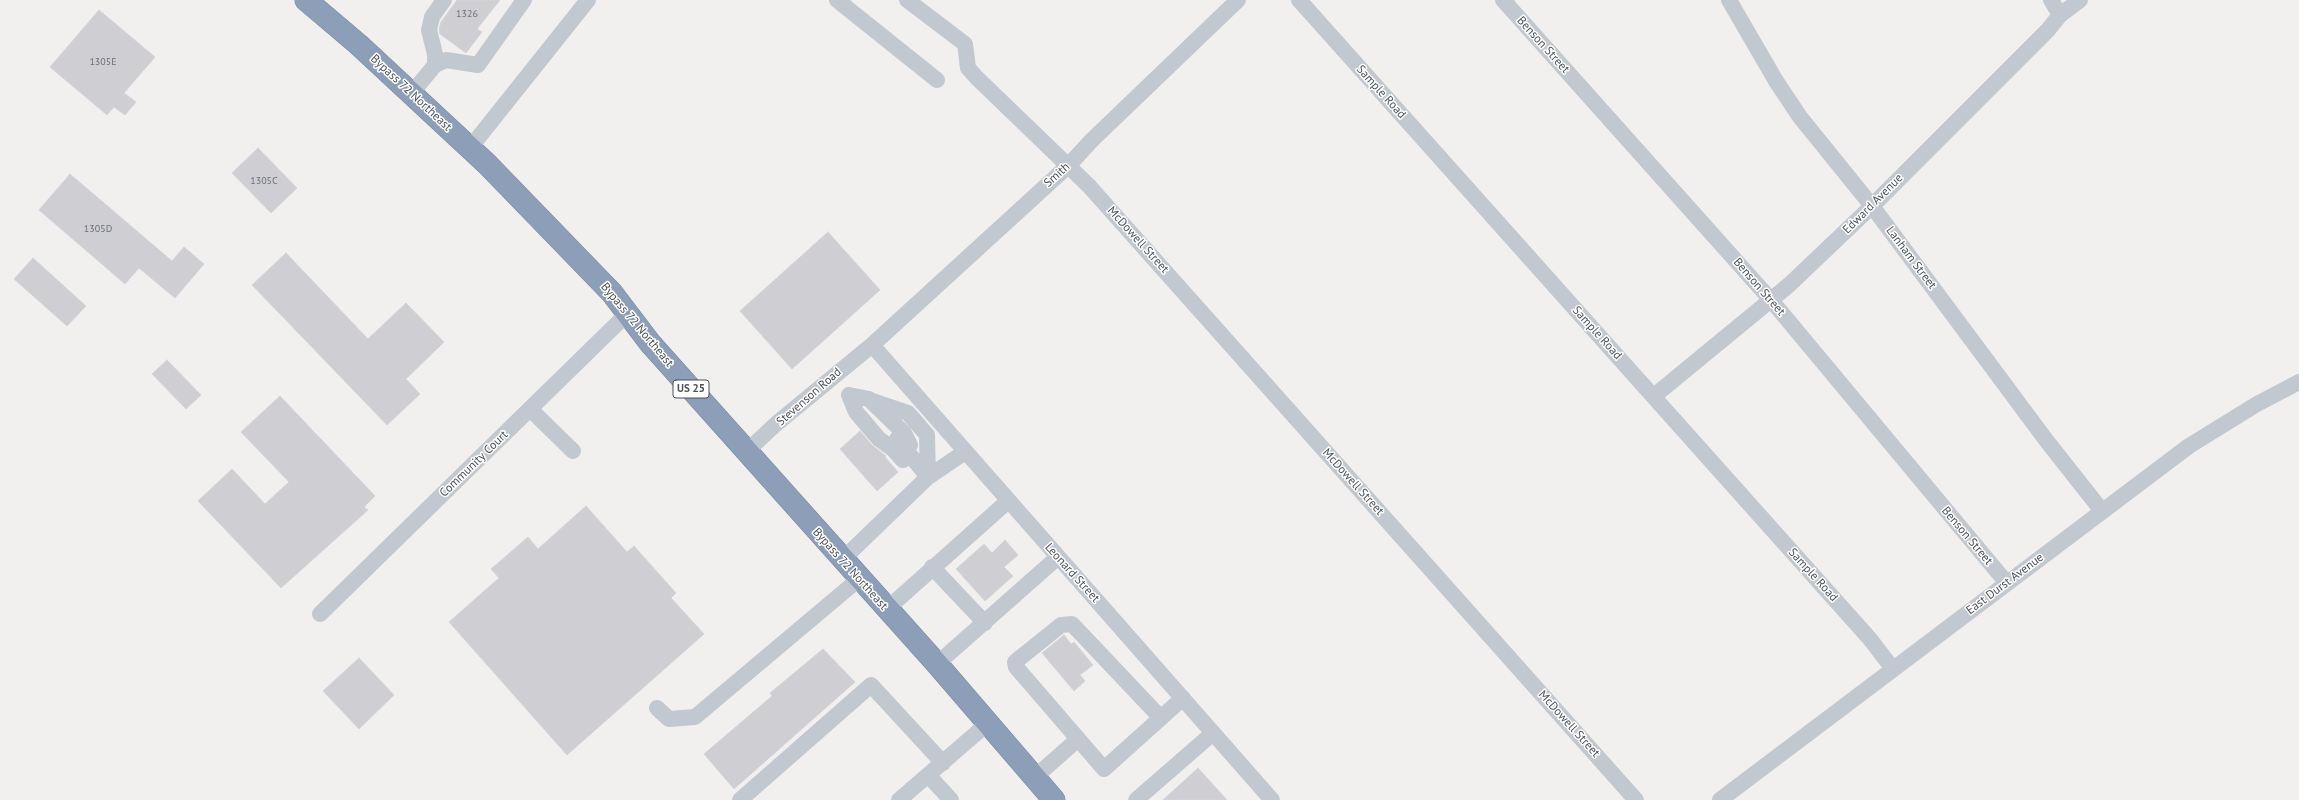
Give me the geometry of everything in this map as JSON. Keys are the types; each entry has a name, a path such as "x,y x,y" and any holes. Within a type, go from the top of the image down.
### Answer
{"highway":[{"name":"Bypass 72 Northeast","path":"306,0 412,94 470,148 612,293 650,343 842,560 937,664 987,724 1054,800"}],"street":[{"path":"435,65 435,54 429,30 432,17 444,0"},
{"path":"497,38 500,23 516,0"},
{"path":"412,94 435,65 446,60 478,65 524,0"},
{"path":"470,148 588,0"},
{"path":"837,0 937,80"},
{"name":"McDowell Street","path":"907,0 964,44 968,68 1069,165 1636,800"},
{"name":"Smith","path":"872,345 1069,165 1092,140 1238,0"},
{"name":"Sample Road","path":"1299,0 1654,396 1865,634 1893,669"},
{"name":"Benson Street","path":"1503,0 1771,300 2006,582"},
{"name":"Lanham Street","path":"1729,0 1776,81 1796,111 1872,206 2046,440 2102,511"},
{"path":"2051,0 2060,15"},
{"name":"Edward Avenue","path":"1654,396 1771,300 1872,206 2048,30 2060,15 2080,0"},
{"name":"Community Court","path":"320,614 628,313"},
{"name":"Stevenson Road","path":"746,452 832,377 872,345"},
{"name":"Leonard Street","path":"872,345 1183,698 1265,798"},
{"path":"832,377 856,404 886,425"},
{"name":"East Durst Avenue","path":"1720,800 2006,582 2208,434 2299,382"},
{"path":"849,395 869,399 904,433 926,479"},
{"path":"849,395 856,412 879,439 893,449 926,479"},
{"path":"530,409 573,451"},
{"path":"897,439 926,479"},
{"path":"842,560 926,479 965,452"},
{"path":"887,609 932,567 1008,501"},
{"path":"937,664 1058,557"},
{"path":"932,567 985,623"},
{"path":"657,708 668,719 695,717 859,579"},
{"path":"1160,717 1072,624 1061,625 1015,662 1016,667 1077,740 1104,769 1160,717 1183,698"},
{"path":"740,800 871,685 942,763"},
{"path":"899,800 987,724"},
{"path":"1141,799 1213,733"},
{"path":"1034,778 1077,740"},
{"path":"928,775 951,800"}],"building":[{"path":"457,0 500,0 477,29 482,32 466,53 440,34 439,30 441,22"},
{"path":"99,10 155,57 124,93 136,102 125,115 114,107 107,115 50,67"},
{"path":"258,148 297,188 271,213 232,173"},
{"path":"70,174 172,261 184,247 204,264 175,298 139,268 125,284 39,210"},
{"path":"828,232 880,290 792,369 740,311"},
{"path":"286,253 368,339 406,303 444,342 406,379 420,394 387,425 252,285"},
{"path":"33,258 86,306 67,326 14,279"},
{"path":"167,360 201,395 186,409 152,374"},
{"path":"280,396 375,496 364,507 368,510 281,588 198,501 232,469 265,504 289,482 241,432"},
{"path":"860,431 872,445 886,456 885,457 898,472 877,491 840,449"},
{"path":"586,506 627,552 634,546 676,593 671,598 704,634 567,755 449,622 499,578 491,569 528,537 538,549"},
{"path":"1005,540 1018,555 1004,567 1013,576 985,601 956,569 984,544 992,553"},
{"path":"1064,635 1071,644 1074,642 1093,665 1080,675 1085,681 1074,691 1042,653"},
{"path":"823,649 855,682 734,789 704,754 772,696 770,693"},
{"path":"359,658 394,695 359,729 323,691"},
{"path":"1198,768 1227,800 1163,800"}]}
